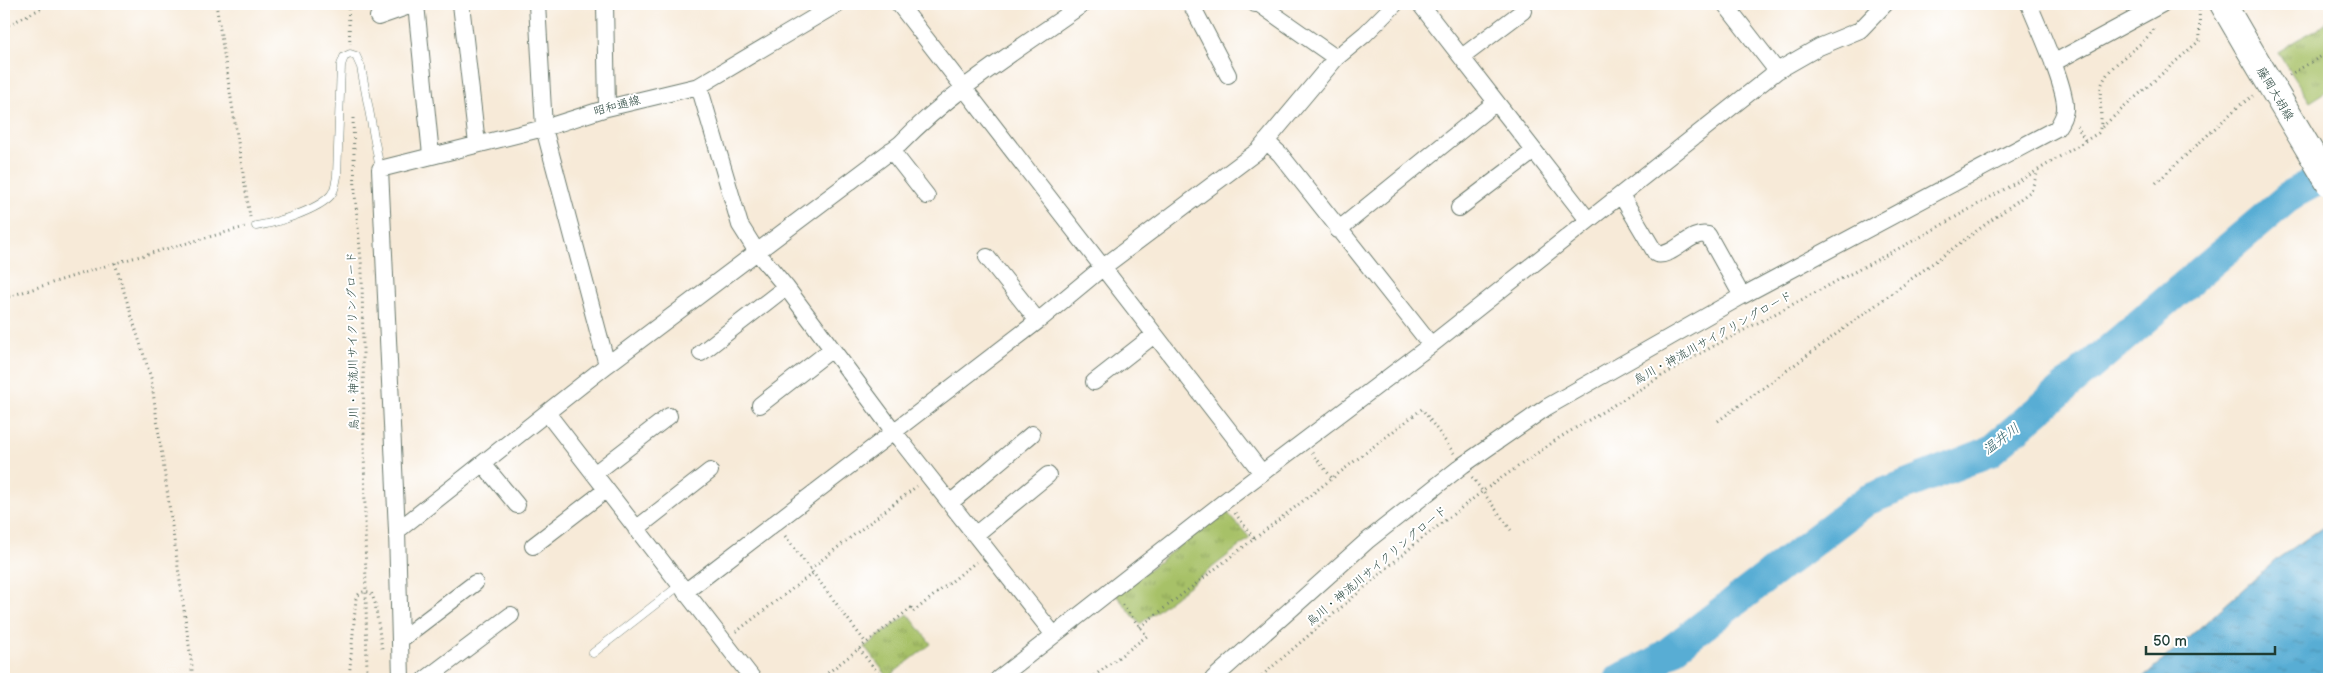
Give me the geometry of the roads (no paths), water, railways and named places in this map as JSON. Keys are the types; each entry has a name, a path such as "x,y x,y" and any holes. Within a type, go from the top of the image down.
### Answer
{"main road":[{"name":"藤岡大胡線","path":"2222,4 2329,183"}],"street":[{"path":"378,17 415,4 431,155"},
{"path":"460,4 477,144"},
{"path":"537,4 544,128 607,365"},
{"path":"605,4 607,108"},
{"name":"昭和通線","path":"380,169 544,128 607,108 699,86 837,4"},
{"path":"898,4 1262,473"},
{"path":"397,531 607,365 891,150 922,120 1083,4"},
{"path":"1191,4 1228,75"},
{"path":"1255,4 1260,4 1336,58"},
{"path":"683,589 894,432 1038,321 1102,268 1258,150 1336,58 1365,34 1395,4"},
{"path":"1420,4 1588,220"},
{"path":"1725,4 1776,71"},
{"path":"1212,679 1367,541 1463,465 1547,407 1742,296 2057,128 2063,118 2065,109 2052,63 2029,4"},
{"path":"2052,63 2162,4"},
{"path":"998,679 1225,501 1431,345 1776,71 1819,47 1860,30 1879,6"},
{"path":"1462,58 1524,11"},
{"path":"699,86 740,225 757,252 786,287 894,432 1054,635"},
{"path":"1338,230 1496,102"},
{"path":"1266,142 1280,154 1338,230 1431,345"},
{"path":"891,150 927,196"},
{"path":"1459,208 1534,150"},
{"path":"380,169 397,531 401,679"},
{"path":"1621,195 1627,202 1656,254 1667,253 1700,235 1708,235 1742,296"},
{"path":"986,257 1038,321"},
{"path":"701,353 786,287"},
{"path":"1094,382 1154,335"},
{"path":"760,405 832,349"},
{"path":"547,413 724,642 745,676"},
{"path":"594,474 669,416"},
{"path":"950,503 1032,434"},
{"path":"483,464 517,505"},
{"path":"636,529 710,471"},
{"path":"975,534 1048,475"},
{"path":"533,546 606,490"},
{"path":"400,640 475,583"},
{"path":"426,679 511,615"}],"lane":[{"path":"256,226 270,224 321,203 333,193 338,176 341,65 344,57 350,54 356,56 361,66 380,169"},
{"path":"593,653 683,589"}],"water":[{"path":"2329,523 2329,679 2142,679 2277,559"}],"waterway":[{"name":"温井川","path":"1620,679 1656,662 1867,500 1989,452 2292,194 2329,174"}]}
